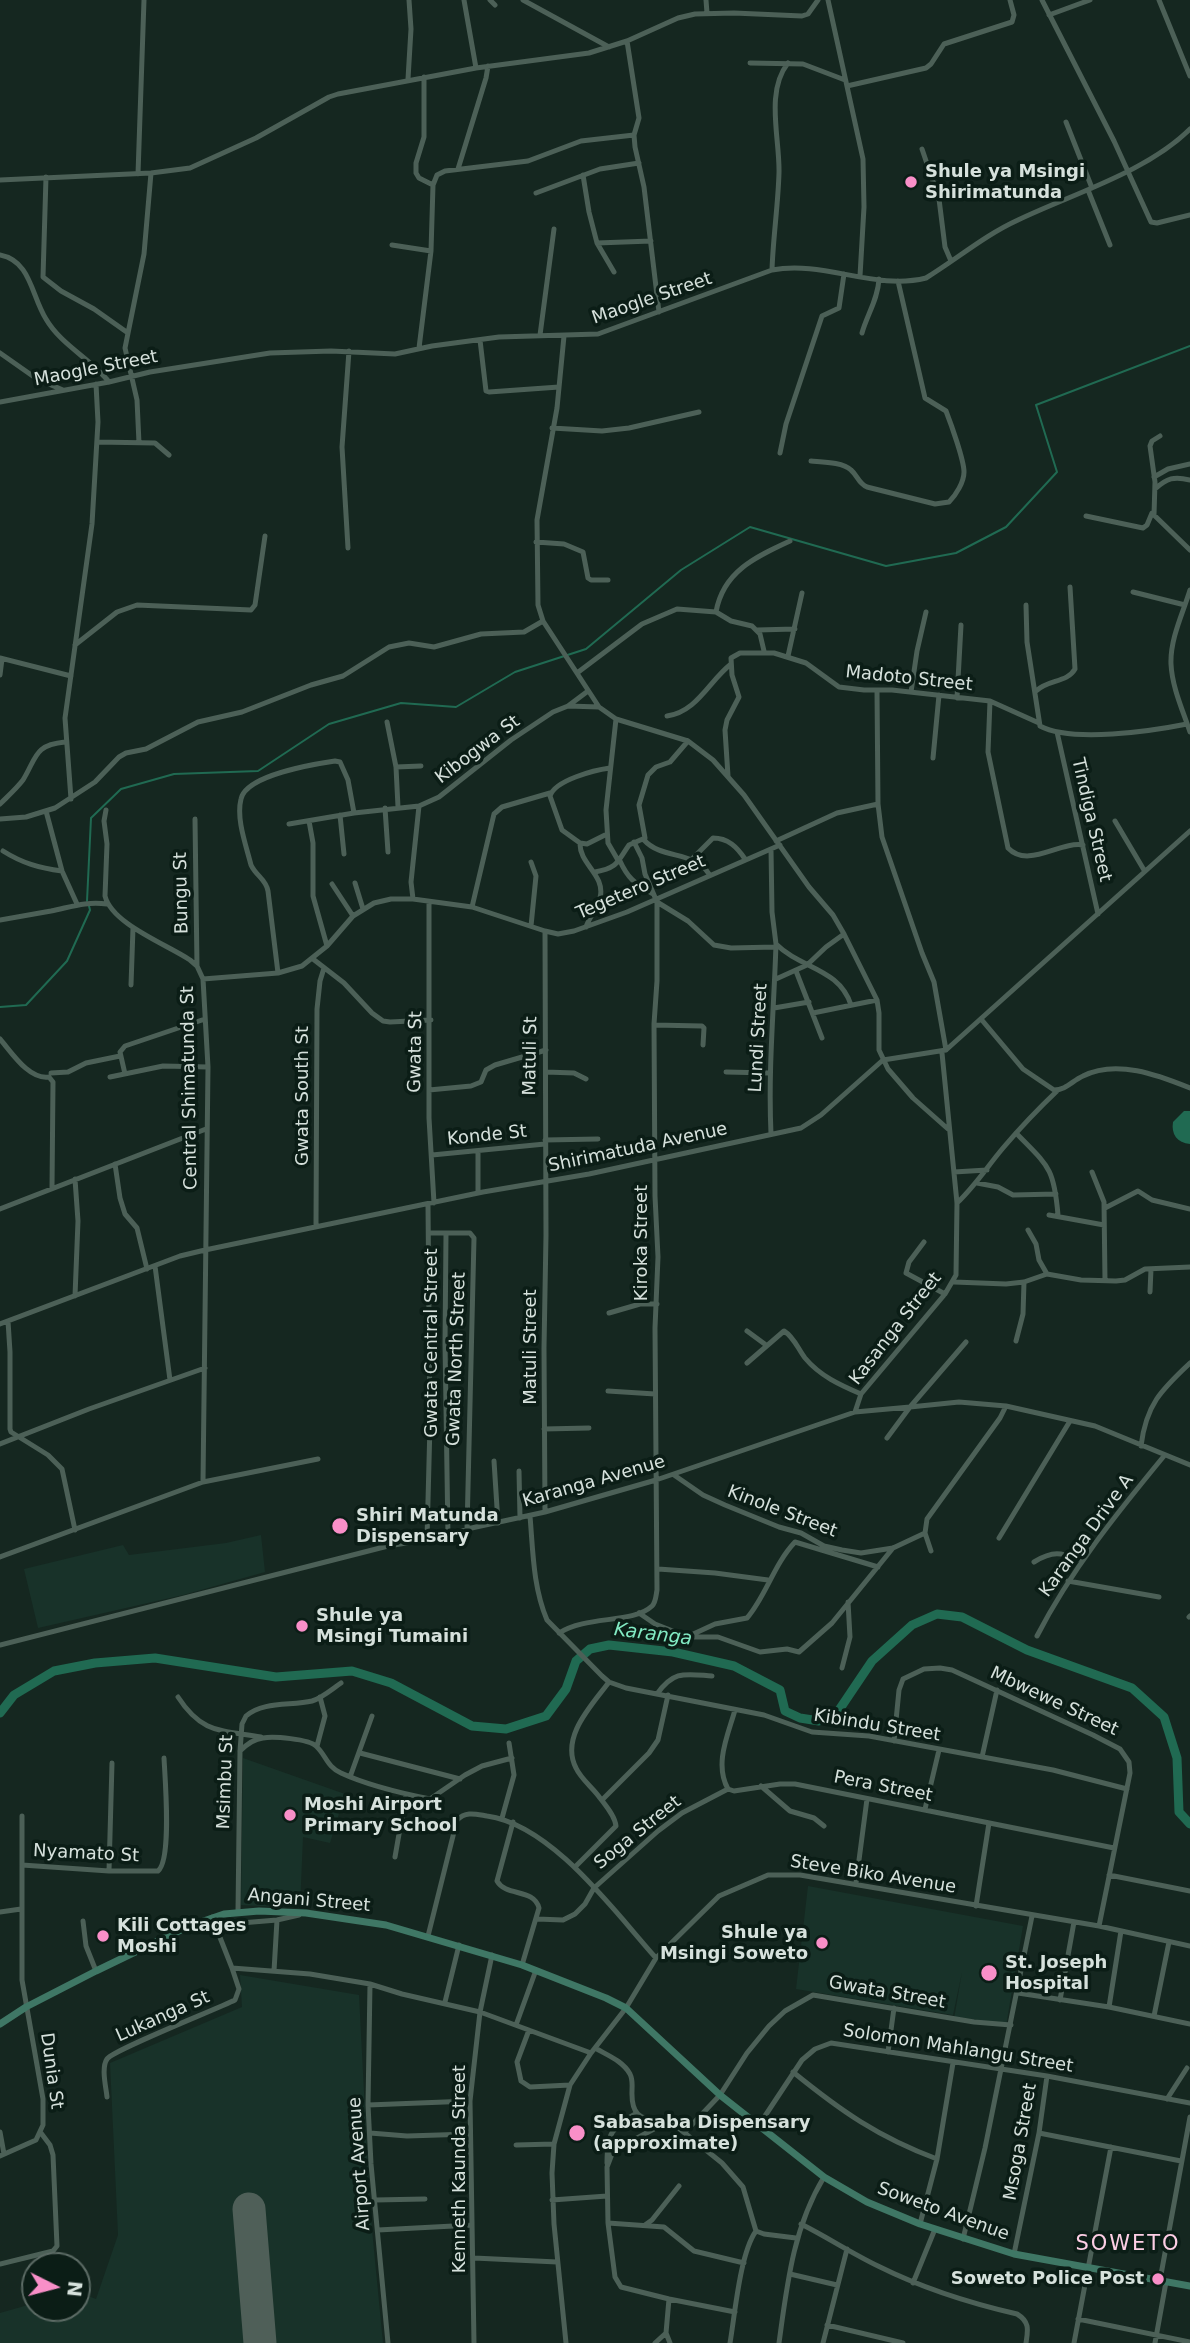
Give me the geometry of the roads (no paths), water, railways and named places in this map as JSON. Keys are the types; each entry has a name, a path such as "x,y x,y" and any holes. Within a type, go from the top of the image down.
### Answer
{"street":[{"path":"138,174 144,0"},
{"path":"408,79 411,29 409,0"},
{"path":"464,0 476,68"},
{"path":"523,0 609,47"},
{"path":"706,0 707,13"},
{"path":"0,180 180,170 274,129 329,97 408,79 589,53 627,41 678,18 707,13 802,16 808,13 818,0"},
{"path":"828,0 859,138 864,184 860,276"},
{"path":"750,64 788,63 813,66 846,83 926,68 944,44 1012,22 1014,15 1010,0"},
{"path":"1042,0 1128,170 1151,222 1190,215"},
{"path":"1049,15 1090,0"},
{"path":"1159,0 1190,76"},
{"path":"627,41 639,118 634,135 659,312"},
{"path":"772,270 779,170 776,103 779,77 788,63"},
{"path":"458,169 488,66"},
{"path":"424,78 424,137 416,163 416,173 419,178 433,185"},
{"path":"1066,122 1110,246"},
{"name":"Maogle Street","path":"0,402 109,383 150,372 270,353 349,351 395,355 419,348 480,340 598,334 772,270 797,267 913,281 926,278 1015,221 1128,170 1172,146 1190,130"},
{"path":"419,348 431,251 433,185 437,174 528,161 581,141 634,135"},
{"path":"922,149 939,199 945,247 951,261"},
{"path":"536,193 600,169 639,163"},
{"path":"139,443 133,377 126,353 144,254 151,173"},
{"path":"583,175 597,243 614,272"},
{"path":"46,177 43,276 61,291 94,309 128,333"},
{"path":"540,335 554,229"},
{"path":"597,243 651,241"},
{"path":"393,245 431,251"},
{"path":"0,255 20,264 49,324 96,367 109,383"},
{"path":"779,453 822,316 836,311 840,305 844,274"},
{"path":"862,333 879,290 879,279"},
{"path":"811,461 845,467 867,487 935,504 949,502 958,491 964,475 963,464 946,411 925,398 898,281"},
{"path":"564,336 559,387 539,497 536,542 538,605 543,621 599,707 616,719 688,741 713,760 728,776 833,915 844,934 877,1000 879,1051 883,1060 908,1092 948,1129"},
{"path":"480,340 486,391 559,387"},
{"path":"348,548 342,447 349,351"},
{"path":"0,353 37,379 63,390"},
{"path":"71,799 65,718 89,554 97,442 96,384"},
{"path":"552,428 601,431 629,428 699,412"},
{"path":"1086,516 1143,528 1153,511 1155,489 1150,446 1152,441 1160,436"},
{"path":"97,442 155,443 169,455"},
{"path":"1154,477 1167,470 1190,464"},
{"path":"1155,489 1173,477 1190,480"},
{"path":"1153,511 1157,520 1190,550"},
{"path":"75,645 117,612 137,605 251,610 256,604 265,536"},
{"path":"716,612 721,593 733,574 745,564 790,541"},
{"path":"536,542 564,544 583,552 588,578 608,580"},
{"path":"1036,691 1047,682 1067,678 1075,669 1070,587"},
{"path":"1190,590 1174,641 1171,662 1176,690 1190,732"},
{"path":"788,656 802,593"},
{"path":"1133,593 1185,605"},
{"path":"1026,605 1027,642 1039,723 1044,728 1057,732 1133,733 1188,724"},
{"path":"577,673 642,624 669,611 686,609 716,612 731,621 744,623 757,630 794,629"},
{"path":"911,691 926,612"},
{"path":"0,819 26,817 46,811 71,799 95,782 126,753 146,749 198,722 242,712 311,685 343,676 389,648 409,643 427,648 481,634 524,632 543,621"},
{"path":"957,698 961,625"},
{"path":"757,630 764,651"},
{"name":"Madoto Street","path":"731,664 732,658 740,653 764,651 806,663 839,687 911,691 990,701 1039,723"},
{"path":"0,675 1,659 71,676"},
{"path":"667,716 675,715 691,706 731,664 739,697 725,730 728,776"},
{"name":"Kibogwa St","path":"289,824 385,808 419,806 439,797 511,740 588,691"},
{"name":"Kasanga Street","path":"855,1412 861,1394 954,1282 957,1265 957,1203 948,1129 944,1051 934,982 886,851 877,804 877,691"},
{"path":"933,758 939,695"},
{"path":"990,701 988,752 1008,848 1022,855 1039,854 1075,844 1083,845"},
{"path":"568,706 599,707"},
{"path":"616,719 606,810 607,834 611,852 625,872 640,889 688,921 714,946 775,946 789,957 838,982 847,992 851,1005"},
{"path":"387,722 396,767 398,807"},
{"name":"Tindiga Street","path":"1057,732 1098,914"},
{"path":"644,840 646,837 639,804 648,775 656,767 670,762 688,741"},
{"path":"0,804 24,778 37,752 44,746 65,742"},
{"path":"278,973 271,903 266,881 254,871 251,864 241,817 240,801 243,794 253,785 290,770 335,761 340,762 345,769 354,813"},
{"path":"396,767 421,766"},
{"path":"472,907 494,814 502,807 550,793 567,781 597,769 610,768"},
{"path":"550,793 562,830 580,843 586,844 607,834"},
{"name":"Tegetero Street","path":"203,979 278,973 302,966 327,946 353,916 374,903 391,899 413,899 472,907 558,934 586,927 771,849 838,813 877,804"},
{"path":"413,899 411,882 419,806"},
{"path":"385,808 388,852"},
{"path":"0,920 77,904 107,904 107,844 104,825 106,810"},
{"path":"46,811 62,871 77,904"},
{"path":"340,816 344,854"},
{"name":"Bungu St","path":"195,819 197,966"},
{"path":"309,821 313,843 313,896 327,946"},
{"path":"1115,821 1144,870"},
{"path":"883,1060 944,1051 1190,831"},
{"path":"692,859 717,837 736,845 745,859"},
{"path":"595,872 620,862 626,848 634,842 644,840 654,847 692,859 705,866 709,874"},
{"name":"Kiroka Street","path":"634,842 655,899 655,1394 658,1569 656,1600 652,1606 639,1613"},
{"path":"580,843 582,856 595,872 601,895 586,927"},
{"name":"Lundi Street","path":"771,849 776,979 769,1073 771,1134"},
{"path":"3,851 16,860 36,867 62,871"},
{"path":"531,862 536,876 531,926"},
{"path":"355,883 363,909"},
{"path":"332,884 353,916"},
{"name":"Gwata St","path":"427,1539 432,1155 429,1090 429,902"},
{"name":"Central Shimatunda St","path":"107,904 133,928 172,948 197,966 203,979 208,1067 203,1482"},
{"path":"131,985 133,928"},
{"name":"Matuli St","path":"545,931 545,1181"},
{"path":"776,979 807,965 844,934"},
{"path":"313,959 355,993 372,1013 383,1021 431,1020"},
{"name":"Gwata South St","path":"316,1226 317,1009 324,968"},
{"path":"796,971 822,1038"},
{"path":"813,1013 877,1000"},
{"path":"774,1008 809,1002"},
{"path":"125,1074 120,1056 125,1046 205,1019"},
{"path":"981,1019 1023,1069 1058,1091"},
{"path":"654,1025 702,1026 703,1045"},
{"path":"0,1039 33,1075 49,1077 53,1082 52,1188"},
{"path":"429,1090 471,1086 481,1082 486,1070 495,1065 546,1050"},
{"path":"51,1073 68,1072 86,1063 120,1056"},
{"name":"Shirimatuda Avenue","path":"0,1324 205,1250 656,1159 810,1124 883,1060"},
{"path":"110,1077 163,1066 208,1067"},
{"path":"957,1203 977,1183 1016,1133 1058,1091 1081,1076 1108,1069 1127,1069 1190,1087"},
{"path":"546,1072 574,1073 586,1079"},
{"path":"726,1072 769,1073"},
{"path":"0,1209 206,1129"},
{"path":"1016,1133 1054,1178 1058,1215"},
{"name":"Konde St","path":"432,1155 598,1139"},
{"path":"478,1152 478,1193"},
{"path":"115,1164 120,1198 125,1213 136,1228 147,1269"},
{"path":"954,1172 987,1170"},
{"path":"1092,1172 1105,1208 1105,1281"},
{"path":"75,1179 78,1241 75,1296"},
{"name":"Matuli Street","path":"545,1181 545,1512"},
{"path":"977,1183 998,1187 1013,1195 1056,1194"},
{"path":"1105,1208 1138,1191 1152,1200 1190,1209"},
{"path":"1049,1215 1104,1225"},
{"path":"1028,1230 1047,1274"},
{"name":"Gwata North Street","path":"429,1233 470,1233 474,1238 467,1529"},
{"name":"Gwata Central Street","path":"446,1234 448,1536"},
{"path":"924,1241 909,1262 906,1273 944,1294"},
{"path":"155,1266 170,1380"},
{"path":"954,1282 1006,1284 1024,1282 1047,1274 1105,1281 1125,1280 1145,1269 1190,1267"},
{"path":"1150,1292 1152,1269"},
{"path":"1016,1341 1023,1314 1024,1282"},
{"path":"609,1313 640,1304 657,1304"},
{"path":"8,1321 10,1429 56,1461 62,1469 75,1530"},
{"path":"747,1331 766,1345"},
{"path":"747,1363 784,1331 789,1334 806,1360 820,1373 861,1394"},
{"path":"887,1437 966,1342"},
{"path":"1141,1446 1144,1423 1151,1405 1162,1388 1190,1363"},
{"path":"0,1444 205,1368"},
{"path":"608,1391 655,1394"},
{"name":"Karanga Avenue","path":"0,1645 281,1572 545,1512 656,1480 855,1412 959,1402 1006,1406 1095,1426 1190,1465"},
{"path":"931,1551 925,1533 927,1519 1006,1406"},
{"path":"999,1538 1070,1421"},
{"path":"544,1429 589,1428"},
{"name":"Karanga Drive A","path":"1037,1636 1057,1597 1082,1560 1164,1456"},
{"path":"0,1557 203,1482 318,1459"},
{"path":"494,1461 498,1522"},
{"path":"519,1471 520,1518"},
{"name":"Kinole Street","path":"673,1474 703,1495 779,1527 801,1533 824,1546 861,1553 893,1548 925,1533"},
{"path":"530,1516 535,1575 541,1607 547,1620 559,1633 580,1623 639,1613 655,1625 688,1637 718,1637 760,1651 787,1649 799,1652 832,1623 893,1548"},
{"path":"688,1637 715,1624 747,1618 768,1580 795,1542 878,1567"},
{"path":"1034,1562 1048,1554 1056,1553 1082,1560"},
{"path":"658,1569 768,1580"},
{"path":"1069,1581 1159,1597"},
{"path":"842,1668 850,1637 848,1602"},
{"name":"Kibindu Street","path":"559,1633 609,1682 626,1688 764,1715 812,1732 869,1736 1053,1770 1127,1789"},
{"name":"Mbwewe Street","path":"894,1741 899,1690 903,1679 910,1673 940,1668 952,1670 997,1690 1120,1749 1129,1762 1130,1773 1099,1926"},
{"path":"657,1694 677,1675 712,1676"},
{"path":"575,1867 616,1826 602,1800 576,1769 570,1746 574,1733 609,1682"},
{"name":"Msimbu St","path":"238,1911 242,1724 250,1712 311,1701 341,1683"},
{"path":"982,1758 997,1690"},
{"path":"602,1800 658,1740 668,1695"},
{"path":"177,1697 189,1715 208,1727 220,1731 303,1741 317,1746 333,1769 406,1794 430,1799 482,1766 512,1758"},
{"path":"317,1746 324,1716 320,1697"},
{"path":"728,1789 721,1772 722,1760 735,1710"},
{"path":"349,1776 372,1716"},
{"path":"240,1751 246,1745 265,1737"},
{"path":"502,1818 514,1775 509,1743"},
{"path":"925,1809 939,1750"},
{"path":"360,1753 460,1779"},
{"name":"Nyamato St","path":"22,1865 109,1871 158,1871 162,1868 166,1849 164,1758"},
{"path":"109,1871 112,1763"},
{"name":"Pera Street","path":"728,1789 745,1790 795,1784 1114,1847"},
{"path":"761,1786 790,1811 814,1818 824,1826"},
{"name":"Soga Street","path":"537,1919 563,1920 575,1914 586,1904 594,1888 682,1813 728,1789"},
{"path":"395,1857 406,1794"},
{"path":"856,1883 867,1799"},
{"path":"428,1936 457,1820 462,1815 471,1814 513,1822 575,1867 656,1958"},
{"name":"Nyamato St","path":"22,1816 22,1980 26,2007"},
{"path":"513,1822 497,1881 504,1889 531,1897 538,1902 537,1919 522,1965"},
{"path":"976,1906 989,1823"},
{"name":"Steve Biko Avenue","path":"566,2343 552,2200 554,2144 570,2085 626,2008 656,1958 719,1896 751,1880 783,1874 856,1883 1099,1926 1190,1946"},
{"path":"1109,1875 1190,1891"},
{"path":"0,1912 21,1909"},
{"name":"Angani Street","path":"0,2024 26,2007 189,1926 238,1911 306,1913 358,1920 428,1936 536,1970 606,1997 626,2008"},
{"path":"216,1929 229,1924 277,1920 306,1913"},
{"path":"963,2239 1002,2070 1032,1916"},
{"path":"212,1917 232,1968 310,1974 370,1984 402,1994 445,2002 480,2011 622,2064 633,2082 633,2109 636,2113 666,2125 676,2126 722,2163 743,2187 757,2231"},
{"path":"274,1971 277,1920"},
{"path":"83,1921 86,1946 96,1971"},
{"path":"1060,2000 1074,1922"},
{"path":"1109,2007 1121,1931"},
{"path":"1154,2016 1169,1942"},
{"path":"445,2002 459,1945"},
{"name":"Kenneth Kaunda Street","path":"474,2343 470,2101 480,2011 492,1955"},
{"name":"Lukanga St","path":"107,2097 104,2065 110,2056 235,2000 239,1989 232,1968"},
{"path":"516,2025 536,1970"},
{"name":"Airport Avenue","path":"370,1984 368,2105 388,2343"},
{"path":"1018,1993 1109,2007 1190,2024"},
{"name":"Gwata Street","path":"685,2132 720,2095 747,2053 769,2026 785,2011 813,1995 974,2022 1011,2025"},
{"name":"Dunia St","path":"2,2155 36,2140 43,2125 42,2088 26,2007"},
{"name":"Soweto Avenue","path":"626,2008 720,2095 824,2177 867,2202 920,2224 1014,2254 1190,2286"},
{"path":"888,2052 894,2008"},
{"path":"529,2030 517,2062 522,2081 530,2087 570,2085"},
{"name":"Solomon Mahlangu Street","path":"759,2125 793,2071 816,2049 831,2043 1047,2076 1190,2103"},
{"path":"920,2224 937,2159 953,2063"},
{"path":"1167,2099 1187,2068"},
{"path":"793,2071 838,2108 876,2133 894,2143 937,2159"},
{"name":"Msoga Street","path":"1014,2254 1047,2076"},
{"path":"368,2105 470,2101"},
{"path":"636,2113 612,2131 607,2150 608,2222 615,2277 621,2287 735,2312"},
{"path":"1155,2343 1181,2161 1190,2117"},
{"path":"607,2167 612,2154 622,2146 666,2125"},
{"path":"0,2132 2,2155"},
{"path":"0,2264 54,2251 57,2246 53,2155 50,2144 41,2133"},
{"path":"370,2133 407,2136 470,2134"},
{"path":"1038,2133 1181,2161"},
{"path":"516,2145 554,2144"},
{"path":"1074,2343 1111,2147"},
{"path":"779,2343 796,2238 812,2197 824,2177"},
{"path":"645,2225 652,2220 678,2186"},
{"path":"552,2200 607,2196"},
{"path":"375,2200 425,2199"},
{"path":"661,2208 664,2227"},
{"path":"608,2222 664,2227 694,2251 744,2263"},
{"path":"801,2224 913,2283 949,2296 1017,2314 1024,2318 1027,2324 1026,2343"},
{"path":"378,2230 472,2225"},
{"path":"913,2283 935,2229"},
{"path":"757,2231 778,2237 796,2238"},
{"path":"730,2343 744,2263 751,2238 757,2231"},
{"path":"822,2343 847,2249"},
{"path":"474,2258 557,2262"},
{"path":"790,2274 837,2285"},
{"path":"669,2299 666,2333 670,2343"},
{"path":"1078,2319 1190,2342"},
{"path":"827,2325 903,2343"},
{"path":"655,2343 666,2333"}],"waterway":[{"path":"87,901 91,818 121,789 174,774 258,771 329,724 401,703 456,707 515,672 586,649 681,570 750,527 886,566 956,553 1006,527 1057,472 1036,405 1190,346"},
{"path":"0,1007 26,1005 67,961 90,910 89,906"},
{"name":"Karanga","path":"0,1713 14,1695 54,1671 95,1663 155,1658 276,1677 352,1671 391,1683 472,1726 506,1729 546,1716 566,1689 576,1661 590,1649 609,1645 673,1652 734,1666 780,1690 785,1711 800,1718 819,1721 837,1713 872,1661 912,1625 937,1614 962,1617 1027,1650 1132,1688 1164,1717 1177,1758 1179,1812 1190,1824"}],"place":[{"name":"Shule ya Msingi Shirimatunda","path":"911,182"},
{"name":"Shiri Matunda Dispensary","path":"340,1526"},
{"name":"Shule ya Msingi Tumaini","path":"302,1626"},
{"name":"Moshi Airport Primary School","path":"290,1815"},
{"name":"Kili Cottages Moshi","path":"103,1936"},
{"name":"Shule ya Msingi Soweto","path":"822,1943"},
{"name":"St. Joseph Hospital","path":"989,1973"},
{"name":"Sabasaba Dispensary (approximate)","path":"577,2133"},
{"name":"Soweto Police Post","path":"1158,2279"}],"district":[{"name":"SOWETO","path":"1128,2245"}]}
